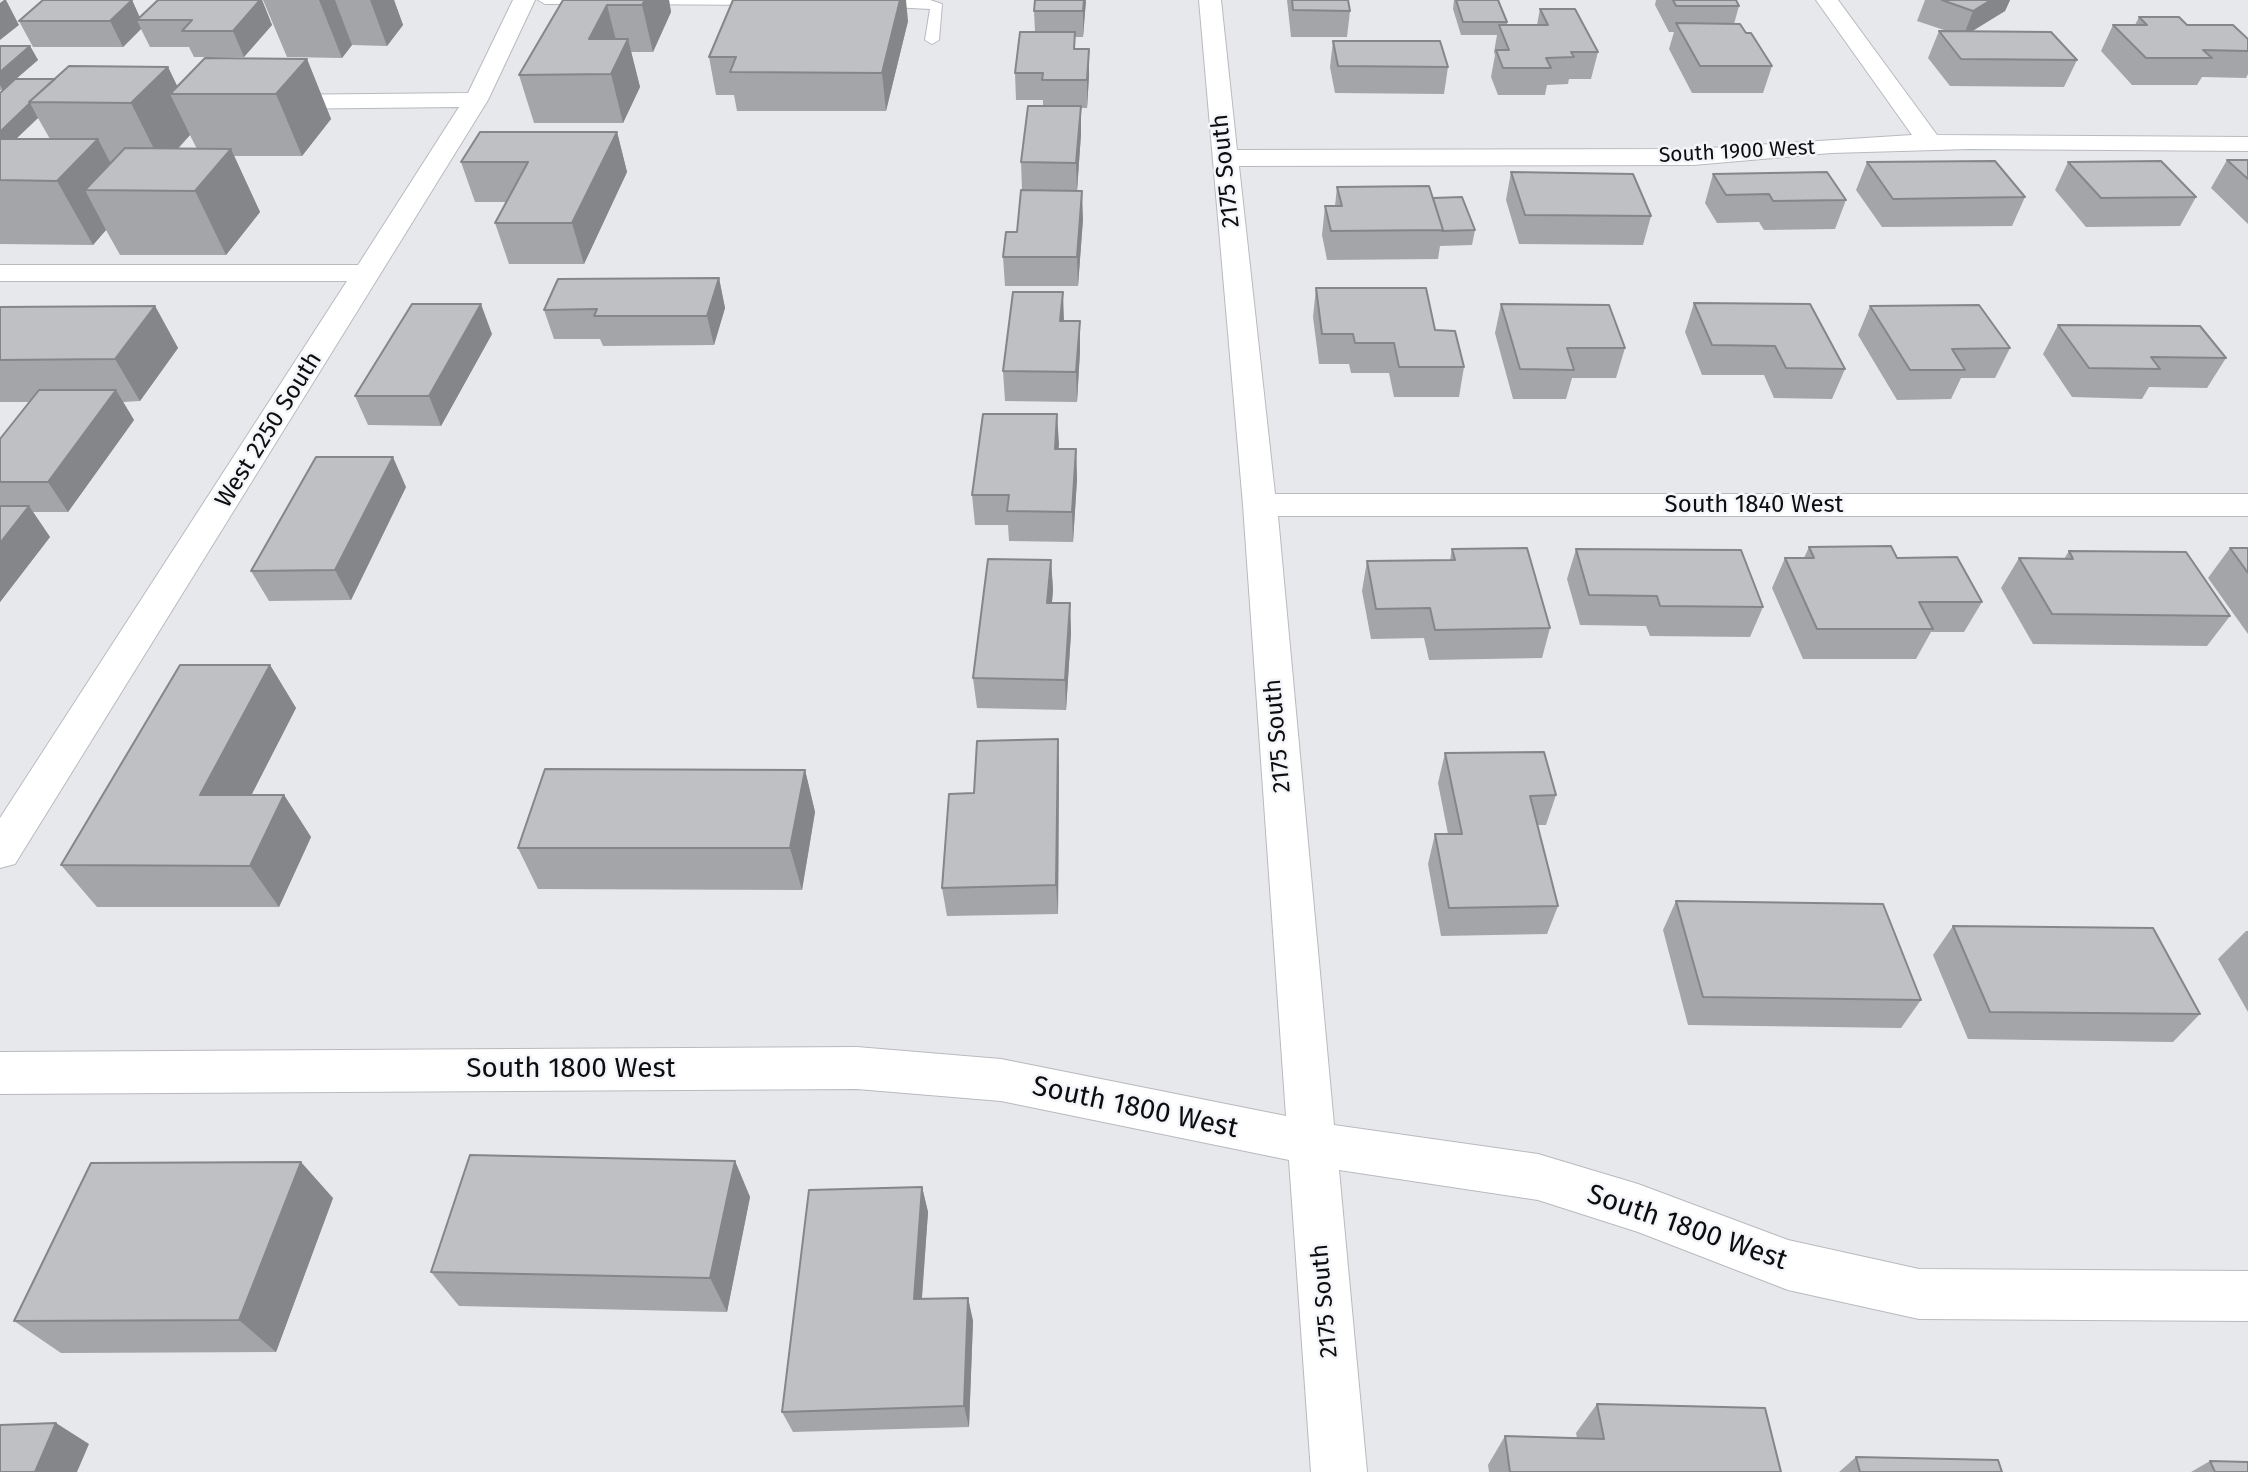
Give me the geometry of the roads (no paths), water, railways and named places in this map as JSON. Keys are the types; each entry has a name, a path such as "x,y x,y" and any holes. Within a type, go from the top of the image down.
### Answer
{"street":[{"name":"West 2250 South","path":"0,852 369,273 476,100 524,0"},
{"name":"2175 South","path":"1210,0 1260,505 1339,1472"},
{"path":"1827,0 1930,143"},
{"path":"252,102 476,100"},
{"name":"South 1900 West","path":"1225,158 1693,157 1760,149 1930,143 2248,144"},
{"path":"0,274 369,273"},
{"name":"South 1840 West","path":"1260,505 2248,506"},
{"name":"South 1800 West","path":"0,1073 857,1068 1001,1080 1438,1166 1538,1177 1639,1209 1788,1265 1919,1294 2248,1296"}],"lane":[{"path":"545,0 607,0"},
{"path":"616,0 777,1"},
{"path":"858,2 925,3 937,7 932,40"}]}
